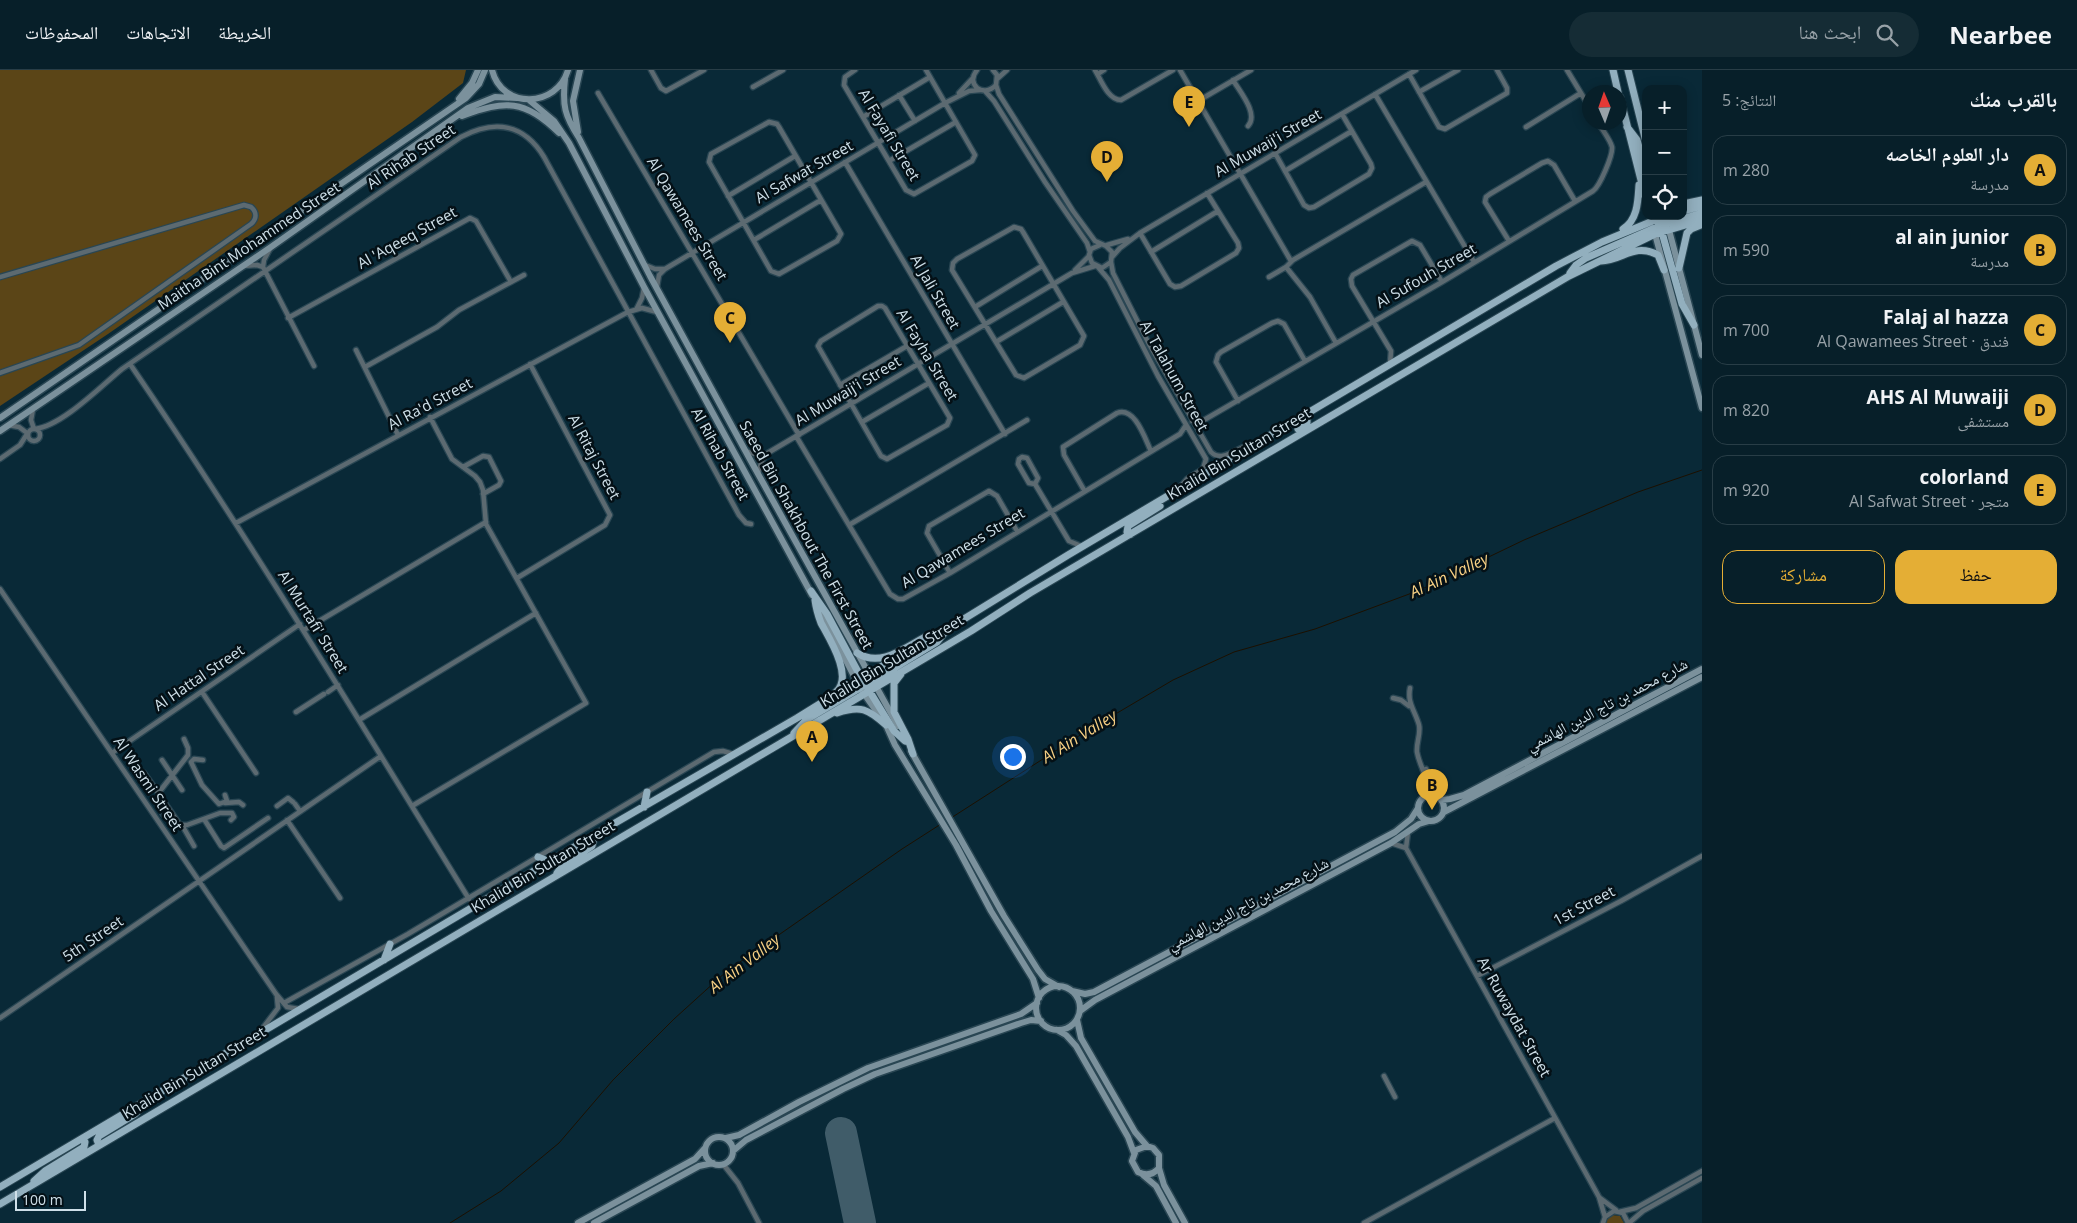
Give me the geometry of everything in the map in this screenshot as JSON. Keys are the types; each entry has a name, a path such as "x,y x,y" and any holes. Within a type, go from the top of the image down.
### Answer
{"main road":[{"path":"448,110 469,88 478,70"},
{"name":"Maitha Bint Mohammed Street","path":"0,418 471,94 479,84 485,70"},
{"path":"492,70 499,85 507,93 517,98"},
{"path":"530,100 551,94 565,79 568,70"},
{"path":"579,138 573,101 580,70"},
{"path":"1613,70 1616,85"},
{"path":"1628,70 1643,130"},
{"name":"Saeed Bin Shakhbout The First Street","path":"565,79 564,108 569,122 758,475 857,653 866,684"},
{"name":"Maitha Bint Mohammed Street","path":"0,431 271,247 468,108 502,96 530,100"},
{"name":"Saeed Bin Shakhbout The First Street","path":"530,100 554,121 569,143 657,312 815,600 866,684 895,745 956,845 991,911 1033,978 1038,1001"},
{"path":"452,120 494,105 516,106 543,117 569,143"},
{"path":"1627,129 1642,172"},
{"path":"1602,242 1631,224 1638,203 1642,181"},
{"path":"1687,203 1702,200"},
{"path":"1687,210 1702,206"},
{"path":"1568,276 1586,258 1660,223 1702,213"},
{"name":"Khalid Bin Sultan Street","path":"0,1204 824,717 866,684 946,630 1082,546 1556,266 1602,242 1660,223 1702,220"},
{"path":"1660,223 1679,268 1702,355"},
{"path":"1660,223 1664,270"},
{"path":"1660,223 1682,304 1694,325"},
{"name":"Khalid Bin Sultan Street","path":"0,1187 733,754 797,718 866,684 913,664 971,631 1030,593 1660,223"},
{"path":"1679,268 1687,233 1691,229 1702,225"},
{"path":"1598,260 1611,260 1631,251 1647,251 1658,256 1664,270 1702,408"},
{"path":"1273,450 1283,439 1305,425 1308,421 1304,415"},
{"path":"1131,534 1126,532 1128,526 1160,506 1168,496"},
{"path":"811,591 828,614 894,731 905,741 913,754 1004,916 1038,970 1049,982 1072,991 1079,1002 1080,1011 1077,1020 1081,1038 1135,1132 1147,1146 1153,1148 1160,1155 1159,1168 1164,1185 1185,1223"},
{"path":"797,718 838,691 841,686 839,658 821,622 815,600"},
{"path":"857,653 869,658 890,656 924,637 946,630"},
{"path":"913,664 896,679 893,691 894,712 908,739 913,754"},
{"name":"شارع محمد بن تاج الدين الهاشمي","path":"1440,798 1455,798 1464,795 1702,669"},
{"name":"شارع محمد بن تاج الدين الهاشمي","path":"1444,812 1702,677"},
{"path":"792,735 806,720 866,684"},
{"path":"824,717 849,710 868,710 886,725"},
{"path":"644,807 647,792"},
{"path":"1431,795 1440,798 1444,805 1444,812 1440,818 1429,821 1420,815 1418,808 1424,797 1431,795"},
{"name":"شارع محمد بن تاج الدين الهاشمي","path":"1072,991 1085,994 1094,992 1266,902 1396,832 1412,819 1418,808"},
{"name":"شارع محمد بن تاج الدين الهاشمي","path":"1080,1011 1095,1000 1391,842 1419,824 1429,821"},
{"path":"556,876 563,865 592,846 593,842 590,838"},
{"path":"538,857 550,862"},
{"path":"384,960 390,944"},
{"path":"578,1223 695,1159 713,1138 739,1135 859,1072 1021,1014 1038,1001 1047,989 1059,986"},
{"path":"1038,1001 1037,1015 1041,1022"},
{"path":"594,1223 699,1166 713,1163 723,1164 732,1158 734,1151 746,1140 875,1074 1031,1020 1041,1022 1066,1035 1076,1046 1128,1137 1134,1153 1133,1165 1156,1186 1176,1223"},
{"path":"1057,1030 1066,1028 1077,1020"},
{"path":"99,1145 97,1140 99,1136 134,1114 151,1097"},
{"path":"31,1185 41,1174 84,1147 85,1142 83,1138"},
{"path":"726,1138 734,1151"},
{"path":"1134,1153 1139,1148 1147,1146"},
{"path":"705,1148 707,1159 713,1163"},
{"path":"1142,1174 1153,1173 1159,1168"}],"street":[{"path":"651,70 661,88 666,91 704,70"},
{"path":"753,87 783,70"},
{"name":"Al Fayafi Street","path":"855,70 845,77 843,82 908,192 914,194 974,159 974,151 926,70"},
{"path":"975,73 976,87 994,100 1045,182 1087,243 1090,260 1097,267 1106,266 1112,259 1112,252 1106,246 1093,240 1052,180 999,94 993,70"},
{"path":"997,82 1007,70"},
{"path":"1104,70 1096,72 1110,96 1117,100 1121,100 1173,70"},
{"path":"1180,70 1291,261"},
{"path":"1198,101 1251,70"},
{"name":"Al Muwaij'i Street","path":"1112,259 1120,248 1140,233 1416,70"},
{"path":"1419,92 1458,70"},
{"path":"1409,74 1438,127 1447,129 1507,93 1508,88 1497,70"},
{"path":"1567,70 1582,96"},
{"name":"Al Safwat Street","path":"956,96 975,73"},
{"path":"863,117 930,77"},
{"path":"1233,80 1251,114 1252,120 1248,126"},
{"name":"Al Safwat Street","path":"664,268 956,96 973,90 991,90 997,82"},
{"name":"Al Qawamees Street","path":"598,93 849,525 894,597 903,599 950,572 1180,434 1186,425"},
{"path":"1526,127 1580,93"},
{"path":"1375,94 1474,262"},
{"path":"899,95 915,121"},
{"path":"1275,153 1304,205 1309,208 1314,207 1369,174 1372,170 1371,164 1342,114"},
{"path":"769,122 779,127 795,156 840,234 838,239 821,250 782,274 776,274 771,271 710,165 711,154 769,122"},
{"path":"889,161 956,122"},
{"name":"Al Rihab Street","path":"27,433 47,426 93,395 130,364 264,269 461,137 481,129 505,126 517,130 538,146 739,515 746,523 751,524"},
{"name":"Al Sufouh Street","path":"1192,421 1204,420 1442,282 1596,188 1612,152 1610,143 1603,130"},
{"path":"1285,171 1352,131"},
{"path":"728,196 795,156"},
{"path":"1509,241 1486,204 1485,199 1488,195 1548,161 1554,165 1575,201"},
{"name":"Al Jali Street","path":"845,162 1005,434"},
{"path":"1269,277 1286,267 1291,261 1426,182"},
{"path":"1140,233 1170,284 1175,287 1181,286 1236,253 1239,248 1238,243 1208,193"},
{"path":"754,240 820,200"},
{"path":"0,277 244,205 251,206 255,212 256,217 252,223 78,344 69,349 0,373"},
{"path":"1151,252 1218,211"},
{"name":"Al 'Aqeeq Street","path":"288,318 470,218 476,221 511,282"},
{"path":"1014,227 1021,229 1053,284 1083,333 1084,339 1080,345 1024,378 1018,377 952,270 953,263 1014,227"},
{"name":"Al Muwaij'i Street","path":"1106,246 1134,237"},
{"path":"1389,366 1392,359 1391,351 1352,286 1351,278 1356,273 1409,241 1420,245 1442,282"},
{"path":"1090,254 1094,247 1100,244"},
{"path":"271,247 264,260 264,269 314,366"},
{"name":"Al Muwaij'i Street","path":"766,454 1072,273 1090,254"},
{"name":"Al Talahum Street","path":"1112,259 1113,273 1150,346 1211,452 1217,456 1224,457 1241,447 1255,444"},
{"path":"243,266 258,265 264,269"},
{"path":"645,265 655,269 664,268"},
{"path":"975,307 1042,266"},
{"name":"Al Muwaij'i Street","path":"1072,273 1097,267"},
{"name":"Al Talahum Street","path":"1097,267 1109,280 1186,425 1205,456 1206,465 1183,482 1178,490"},
{"path":"1286,267 1310,298 1336,343"},
{"path":"657,287 659,276 664,268"},
{"path":"365,368 437,328 453,314 524,275"},
{"path":"644,287 642,298 637,308 648,308 657,312"},
{"path":"996,342 1063,302"},
{"name":"Al Fayha Street","path":"878,306 882,306 918,364 949,416 947,425 887,459 881,456 818,348 818,344 878,306"},
{"name":"Al Ra'd Street","path":"236,523 430,417 637,308"},
{"path":"1238,400 1216,362 1221,352 1278,321 1284,324 1305,360"},
{"path":"840,385 907,346"},
{"path":"356,350 398,435"},
{"path":"1391,351 1398,355 1407,355"},
{"name":"Al Murtafi' Street","path":"130,364 199,464 469,898"},
{"name":"Al Ritaj Street","path":"517,578 605,525 610,515 530,364"},
{"path":"862,422 929,382"},
{"path":"0,459 20,445 34,442 40,438 31,420 33,408"},
{"path":"1084,490 1064,455 1063,447 1117,413 1124,411 1131,415 1151,451"},
{"path":"412,806 586,704 486,522 483,494 478,479 452,459 430,417"},
{"path":"849,525 1027,420"},
{"path":"1199,431 1204,420"},
{"path":"8,425 19,427 34,442"},
{"name":"Al Rihab Street","path":"40,438 47,426"},
{"path":"20,445 27,433"},
{"path":"1180,434 1191,434"},
{"path":"745,451 757,455 766,454"},
{"path":"758,475 761,462 766,454"},
{"path":"463,467 484,456 489,457 501,482 483,494"},
{"path":"1035,484 1038,478 1026,458 1020,458 1018,464 1029,483 1035,484 1069,541 1068,555"},
{"path":"950,572 927,533 929,526 989,491 997,496 1016,532"},
{"path":"304,630 486,522"},
{"path":"1069,541 1082,546"},
{"name":"Al Wasmi Street","path":"0,589 112,753 160,816 199,880 276,994 287,1007 301,1010"},
{"path":"359,720 536,613"},
{"name":"Al Hattal Street","path":"112,753 300,624"},
{"path":"296,712 338,685"},
{"path":"1410,688 1410,706 1419,726 1417,751 1427,782 1424,797"},
{"path":"202,692 256,773"},
{"path":"1393,698 1401,700 1410,706"},
{"path":"160,794 185,759 188,752 184,739"},
{"path":"284,1003 469,898 714,752 723,751 733,754"},
{"name":"5th Street","path":"0,1018 382,756"},
{"path":"185,759 192,760 196,758 203,760"},
{"path":"162,760 182,790"},
{"path":"192,760 191,763 202,785 223,804"},
{"path":"1423,767 1429,774 1440,798"},
{"path":"144,773 178,823 182,825 194,846"},
{"path":"220,813 223,804 227,800 225,795"},
{"path":"277,806 288,798 300,811"},
{"path":"223,804 237,802 243,804"},
{"path":"160,816 169,809"},
{"path":"182,825 220,813 232,813 234,817 231,820"},
{"path":"204,819 224,848 268,818"},
{"path":"287,820 340,898"},
{"path":"1391,842 1406,848 1408,832"},
{"name":"Ar Ruwaydat Street","path":"1406,848 1599,1197 1605,1217"},
{"name":"1st Street","path":"1477,976 1621,901 1702,856"},
{"path":"255,1036 272,1018 278,1008 276,994"},
{"path":"1384,1076 1395,1097"},
{"path":"1364,1223 1555,1118"},
{"path":"723,1164 738,1183 759,1223"},
{"path":"1603,1223 1605,1217 1610,1212 1636,1208 1702,1171"},
{"path":"1629,1223 1643,1211 1702,1178"},
{"name":"Ar Ruwaydat Street","path":"1599,1197 1625,1216 1629,1223"}],"shaded area":[{"path":"0,70 466,70 463,83 412,122 108,334 0,406"},
{"path":"1612,1215 1620,1216 1624,1223 1606,1223 1607,1219"}],"waterway":[{"name":"Al Ain Valley","path":"951,818 1085,732 1173,680 1234,652 1315,629 1420,590 1524,540 1638,492 1702,470"},
{"name":"Al Ain Valley","path":"450,1223 501,1191 559,1143 613,1080 674,1019 727,971 941,824"}],"runway":[{"path":"841,1133 860,1223"}],"place":[{"name":"colorland","path":"1189,127"},
{"name":"AHS Al Muwaiji","path":"1107,182"},
{"name":"Falaj al hazza","path":"730,343"},
{"name":"دار العلوم الخاصه","path":"812,762"},
{"name":"al ain junior","path":"1432,810"}]}
